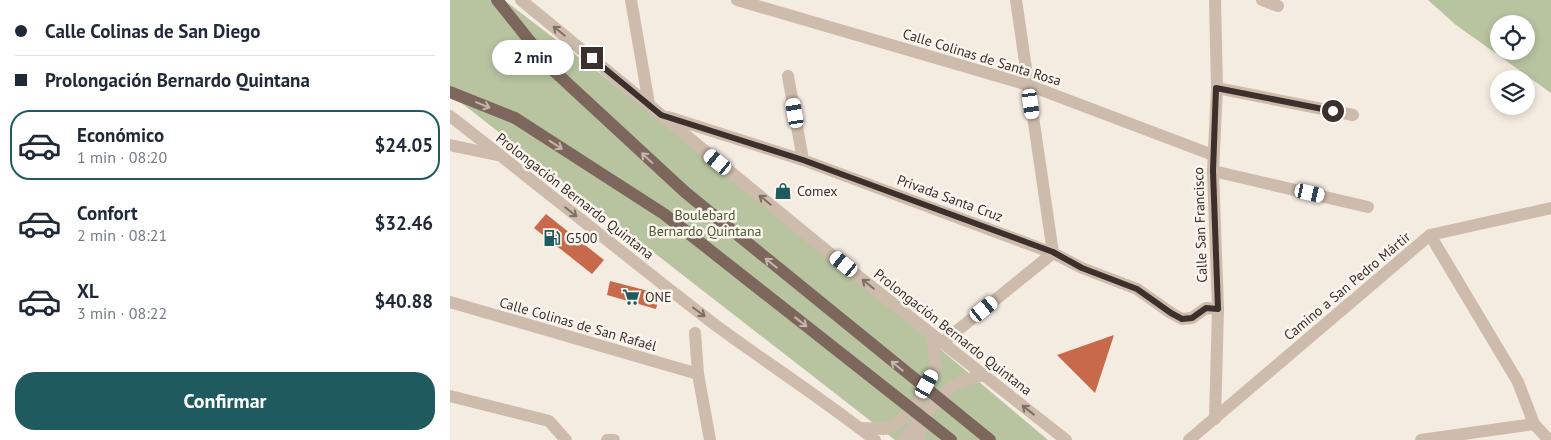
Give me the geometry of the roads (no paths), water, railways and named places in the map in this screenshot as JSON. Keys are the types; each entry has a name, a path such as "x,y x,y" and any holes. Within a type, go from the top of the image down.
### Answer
{"main road":[{"path":"497,0 553,70 685,192 990,440"},
{"path":"450,92 515,118 664,214 951,440"}],"street":[{"name":"Prolongación Bernardo Quintana","path":"521,0 932,335 1066,440"},
{"path":"631,0 649,104"},
{"name":"Calle Colinas de Santa Rosa","path":"737,0 1028,85 1213,155"},
{"path":"942,343 1053,252 1016,0"},
{"name":"Calle San Francisco","path":"1215,0 1216,88 1213,171 1218,309 1215,419"},
{"path":"1262,0 1278,6"},
{"path":"788,76 803,160"},
{"path":"1216,88 1353,115"},
{"name":"Privada Santa Cruz","path":"661,115 803,160 1053,252 1082,268 1137,289 1182,319 1192,318 1206,308 1218,309"},
{"name":"Prolongación Bernardo Quintana","path":"450,116 711,321 875,440"},
{"path":"450,145 500,155"},
{"path":"1213,171 1368,206"},
{"name":"Camino a San Pedro Mártir","path":"1189,440 1430,235 1551,208"},
{"path":"1430,235 1518,382 1534,424 1549,440"},
{"name":"Calle Colinas de San Rafaél","path":"450,302 698,374"},
{"path":"695,333 698,374 710,440"},
{"path":"860,428 885,429 898,423 919,400 936,370 932,335"},
{"path":"903,440 924,414 953,386 983,375"},
{"path":"450,396 549,422 566,440"},
{"path":"918,440 924,414"},
{"path":"1420,440 1534,424"},
{"path":"607,440 614,440"}],"place":[{"name":"Comex","path":"783,191"},
{"name":"G500","path":"552,238"},
{"name":"ONE","path":"631,297"}],"park label":[{"name":"Boulebard Bernardo Quintana","path":"705,224"}]}
